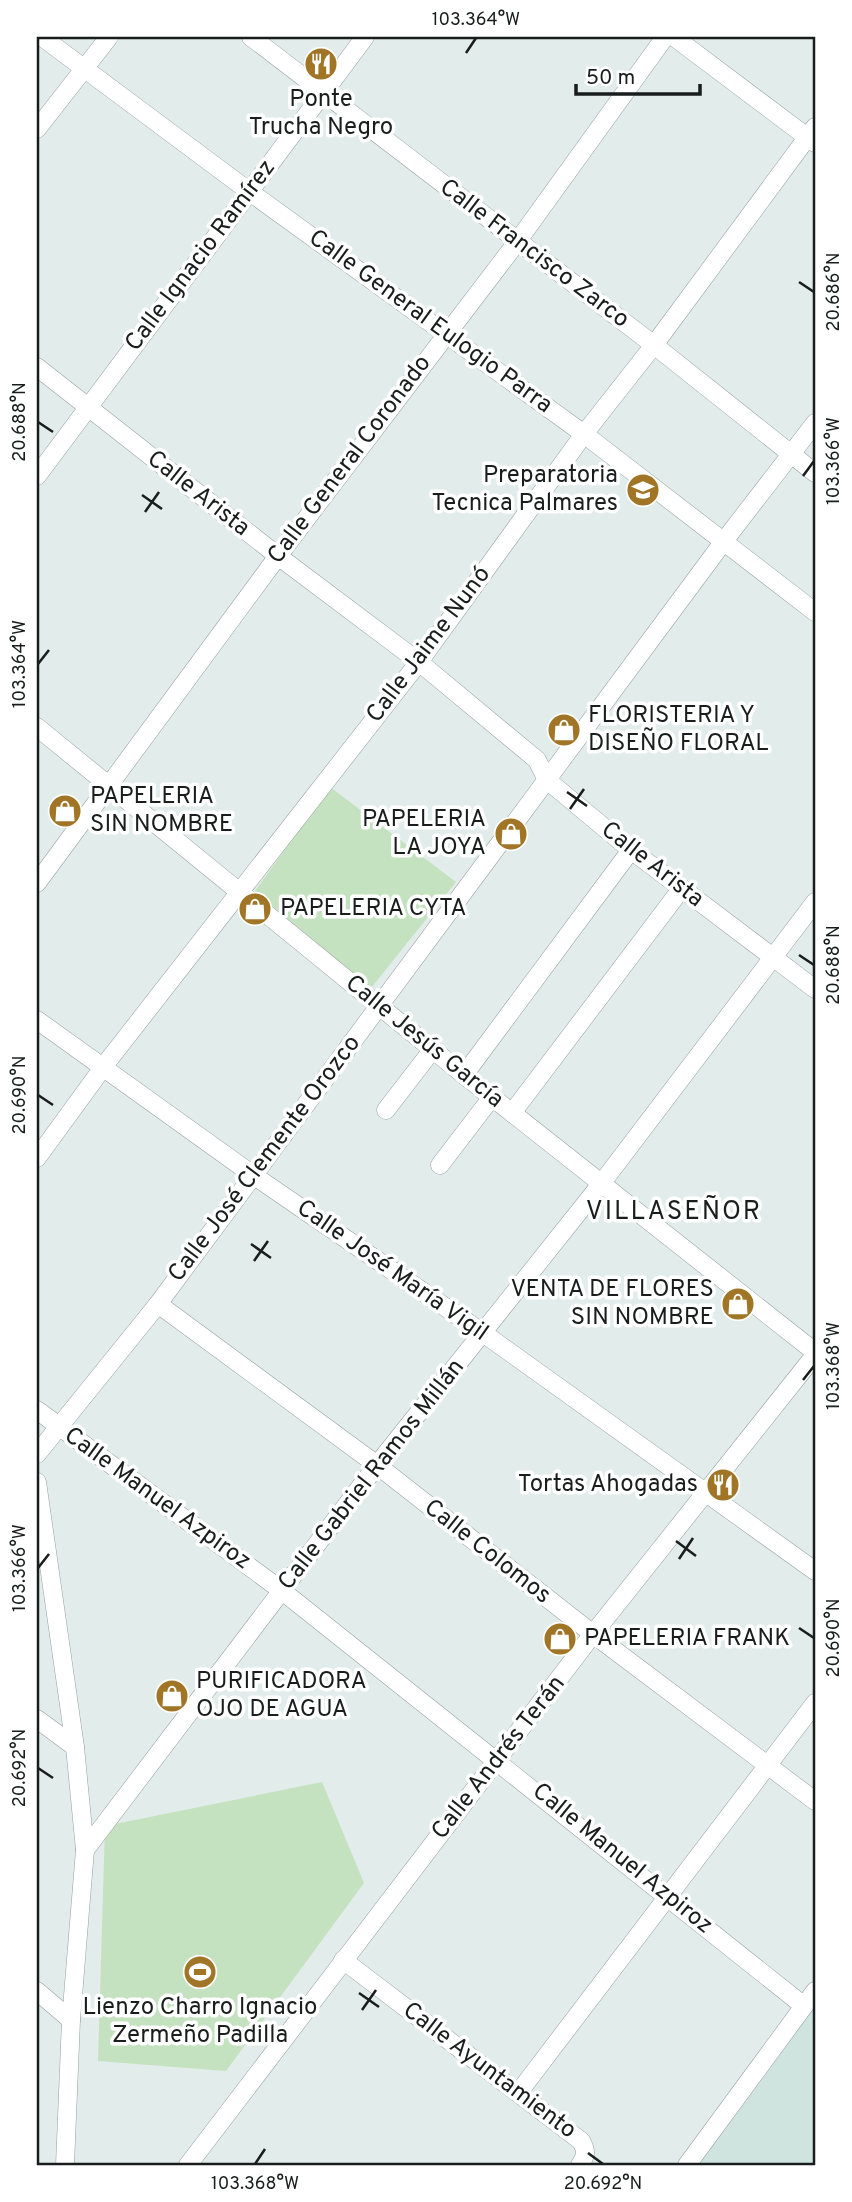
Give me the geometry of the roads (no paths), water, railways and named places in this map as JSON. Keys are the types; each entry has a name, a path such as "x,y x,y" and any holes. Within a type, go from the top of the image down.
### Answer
{"street":[{"name":"Calle General Eulogio Parra","path":"42,37 250,192 584,434 815,612"},
{"path":"37,129 109,37"},
{"name":"Calle Francisco Zarco","path":"251,37 653,345 815,473"},
{"name":"Calle Ignacio Ramírez","path":"37,475 365,37"},
{"name":"Calle General Coronado","path":"37,883 278,556 517,242 665,37"},
{"path":"674,37 813,136"},
{"name":"Calle Jaime Nunó","path":"37,1158 103,1067 419,662 584,434 813,136"},
{"name":"Calle Arista","path":"37,368 419,662 537,760 547,780 631,850 815,989"},
{"name":"Calle José Clemente Orozco","path":"37,1454 158,1304 724,541 815,423"},
{"name":"Calle Jesús García","path":"37,727 241,891 379,1007 815,1354"},
{"path":"464,1075 631,850"},
{"path":"512,1113 682,888"},
{"name":"Calle Gabriel Ramos Millán","path":"85,1850 377,1465 601,1184 815,902"},
{"name":"Calle José María Vigil","path":"37,1020 815,1571"},
{"path":"386,1110 433,1049"},
{"path":"440,1165 492,1097"},
{"name":"Calle Colomos","path":"158,1304 377,1465 593,1634 815,1801"},
{"name":"Calle Andrés Terán","path":"188,2165 593,1634 815,1354"},
{"name":"Calle Manuel Azpiroz","path":"37,1410 281,1590 669,1896 810,1998"},
{"path":"37,1482 75,1747 85,1850 71,2020 65,2165"},
{"path":"519,2092 815,1703"},
{"path":"37,1719 75,1747"},
{"name":"Calle Ayuntamiento","path":"343,1960 582,2141 586,2149 580,2165"},
{"path":"687,2165 810,1998"},
{"path":"40,2001 71,2020"}],"place":[{"name":"Ponte Trucha Negro","path":"321,64"},
{"name":"Preparatoria Tecnica Palmares","path":"643,490"},
{"name":"FLORISTERIA Y DISEÑO FLORAL","path":"564,730"},
{"name":"PAPELERIA SIN NOMBRE","path":"65,811"},
{"name":"PAPELERIA LA JOYA","path":"511,834"},
{"name":"PAPELERIA CYTA","path":"255,909"},
{"name":"VENTA DE FLORES SIN NOMBRE","path":"738,1304"},
{"name":"Tortas Ahogadas","path":"723,1485"},
{"name":"PAPELERIA FRANK","path":"560,1639"},
{"name":"PURIFICADORA OJO DE AGUA","path":"172,1696"},
{"name":"Lienzo Charro Ignacio Zermeño Padilla","path":"200,1972"}],"district":[{"name":"VILLASEÑOR","path":"674,1212"}]}
